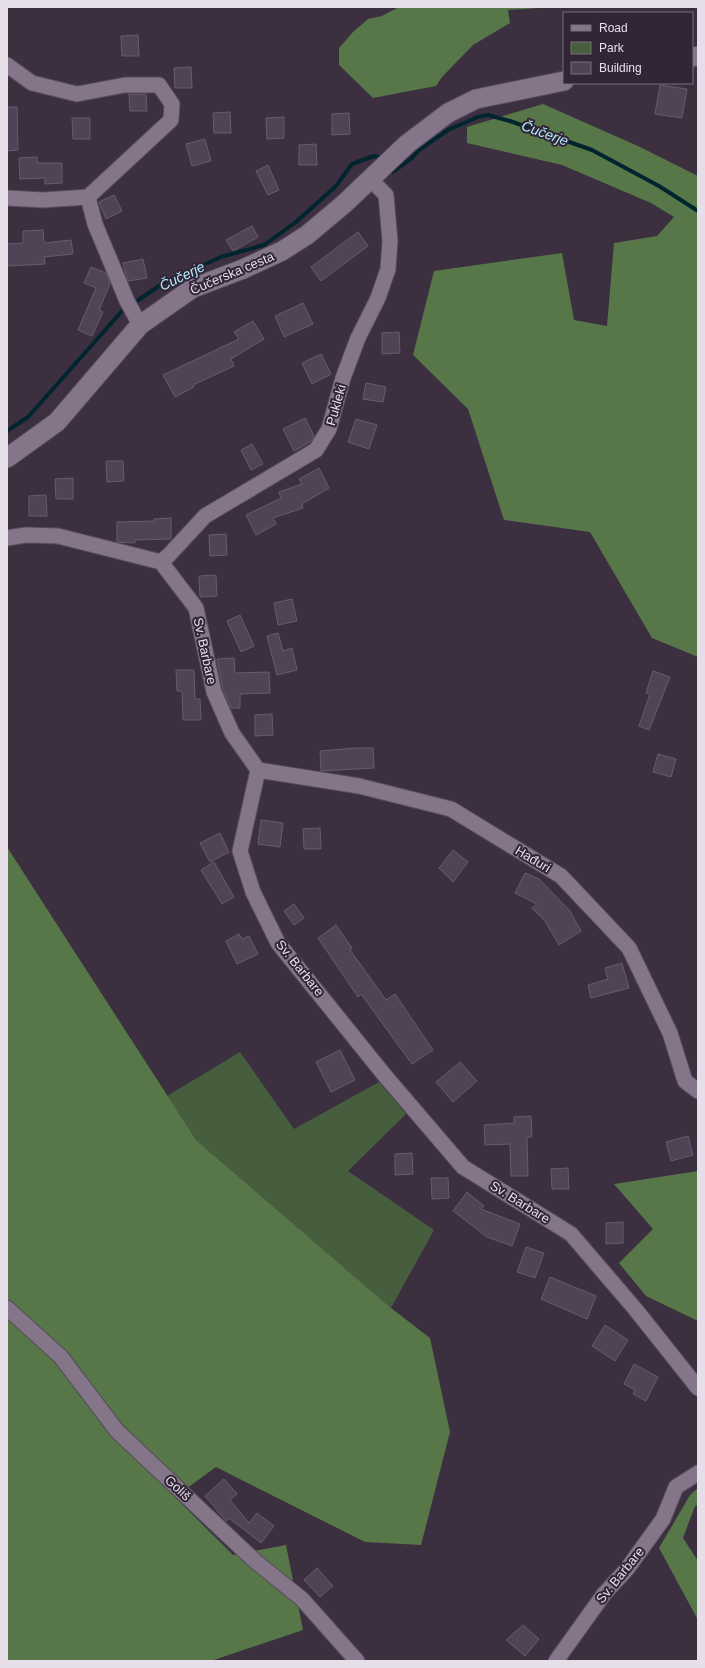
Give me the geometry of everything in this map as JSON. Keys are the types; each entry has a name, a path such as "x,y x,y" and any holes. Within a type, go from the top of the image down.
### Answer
{"street":[{"path":"7,65 32,83 77,94 125,85 159,85 172,104 171,120 88,197 43,200 7,198"},
{"name":"Čučerska cesta","path":"7,458 57,422 138,319 193,288 243,269 282,251 307,234 344,204 407,144 455,110 476,100 563,80"},
{"name":"Pukleki","path":"161,562 170,555 205,516 316,450 329,429 343,378 358,338 378,298 388,269 390,241 386,195 370,179"},
{"path":"88,197 95,224 127,301 138,319"},
{"path":"7,538 26,535 58,536 161,562"},
{"name":"Sv. Barbare","path":"161,562 196,608 214,692 232,733 258,770 240,851 253,892 278,942 386,1077 463,1167 571,1234 636,1310 698,1388"},
{"name":"Hađuri","path":"258,770 358,786 451,809 560,876 629,948 670,1033 685,1081 698,1091"},
{"name":"Goliš","path":"7,1308 62,1357 117,1431 255,1561 302,1599 357,1661"},
{"name":"Sv. Barbare","path":"556,1661 604,1594 627,1569 663,1518 676,1487 698,1473"}],"green space":[{"path":"399,7 556,7 508,10 510,23 473,45 442,77 436,86 373,98 339,65 339,48 353,32 368,19 382,16"},
{"path":"543,104 638,146 698,176 698,657 652,638 590,532 504,520 468,409 413,355 434,271 562,253 574,320 607,326 614,243 657,236 674,217 651,203 562,165 467,143 467,127"},
{"path":"7,847 196,1140 391,1308 430,1338 450,1432 421,1545 365,1542 216,1467 175,1497 233,1555 286,1545 303,1630 211,1661 7,1661"},
{"path":"240,1052 294,1129 379,1082 406,1114 348,1171 434,1230 391,1308 196,1140 167,1096"},
{"path":"698,1171 698,1321 646,1296 619,1263 653,1229 614,1184"},
{"path":"698,1488 698,1505 695,1506 683,1538 698,1561 698,1620 659,1548 690,1495"}],"building":[{"path":"138,35 139,56 122,56 121,36"},
{"path":"191,67 192,88 175,88 174,68"},
{"path":"660,85 687,89 682,118 655,114"},
{"path":"129,94 146,94 147,111 130,111"},
{"path":"7,107 17,107 18,150 7,151"},
{"path":"230,112 231,133 214,133 213,113"},
{"path":"349,113 350,134 332,135 332,114"},
{"path":"284,117 284,138 267,139 266,118"},
{"path":"72,118 90,118 90,139 73,139"},
{"path":"205,139 211,161 192,166 186,144"},
{"path":"316,144 317,165 299,165 299,145"},
{"path":"37,157 37,163 62,163 62,183 45,184 45,178 20,179 19,158"},
{"path":"268,165 279,190 268,195 256,171"},
{"path":"114,195 122,211 106,219 99,202"},
{"path":"252,226 258,237 233,251 226,240"},
{"path":"43,230 44,243 71,240 73,254 44,257 45,264 7,266 7,244 23,243 23,231"},
{"path":"358,232 368,246 321,281 311,267"},
{"path":"143,259 147,278 128,281 123,263"},
{"path":"91,267 106,273 110,284 99,310 103,312 92,336 78,330 96,288 84,283"},
{"path":"303,303 313,324 284,337 275,316"},
{"path":"253,321 264,339 231,359 234,366 193,385 194,387 175,397 163,375 239,339 234,332"},
{"path":"399,332 400,353 382,354 382,333"},
{"path":"321,354 331,374 312,384 302,363"},
{"path":"366,383 386,387 383,402 363,399"},
{"path":"305,418 314,436 310,442 294,451 283,429"},
{"path":"356,419 377,425 369,449 348,442"},
{"path":"252,444 263,464 251,470 241,450"},
{"path":"106,461 123,461 124,481 107,482"},
{"path":"319,468 329,488 302,504 303,508 273,518 276,524 256,535 246,515 281,498 279,492 302,484 299,479"},
{"path":"73,478 73,499 56,499 55,479"},
{"path":"46,495 47,516 29,516 29,496"},
{"path":"171,518 171,539 135,540 135,543 117,542 117,522 154,521 154,519"},
{"path":"226,534 227,555 210,556 209,535"},
{"path":"216,575 217,596 200,597 199,576"},
{"path":"292,599 297,621 278,625 274,603"},
{"path":"240,615 254,646 241,652 227,621"},
{"path":"278,633 283,651 292,648 297,670 277,675 267,636"},
{"path":"234,658 235,673 269,672 270,693 240,694 240,708 231,708 223,689 217,659"},
{"path":"176,670 194,670 195,699 200,699 201,720 183,720 182,691 177,691"},
{"path":"653,671 670,677 649,730 639,726 650,694 646,693"},
{"path":"272,714 273,735 255,736 255,715"},
{"path":"373,748 374,768 321,771 320,751"},
{"path":"658,754 676,759 671,777 653,772"},
{"path":"261,820 283,823 280,847 258,844"},
{"path":"320,828 321,849 304,849 303,829"},
{"path":"220,833 229,852 210,862 200,843"},
{"path":"453,850 468,862 453,882 439,868"},
{"path":"214,862 234,897 222,904 201,870"},
{"path":"525,873 539,879 570,911 581,931 559,945 545,921 532,908 537,904 515,893"},
{"path":"294,904 304,918 294,925 284,911"},
{"path":"336,925 352,948 350,950 386,1000 395,994 433,1050 412,1064 361,994 358,997 318,938"},
{"path":"239,934 242,939 249,936 258,954 237,964 226,941"},
{"path":"622,963 629,988 591,998 588,985 608,979 605,968"},
{"path":"340,1050 355,1080 331,1092 316,1062"},
{"path":"460,1062 477,1081 453,1102 436,1082"},
{"path":"531,1116 532,1137 527,1137 528,1176 511,1176 510,1144 485,1145 484,1125 514,1123 514,1117"},
{"path":"688,1136 693,1155 671,1161 666,1142"},
{"path":"412,1153 413,1174 395,1175 395,1154"},
{"path":"568,1168 569,1189 552,1189 551,1169"},
{"path":"431,1178 448,1178 449,1198 432,1199"},
{"path":"467,1192 484,1206 481,1209 520,1224 512,1246 487,1237 453,1211"},
{"path":"623,1222 623,1243 606,1244 606,1223"},
{"path":"526,1247 544,1253 535,1278 517,1272"},
{"path":"550,1277 596,1296 587,1319 541,1299"},
{"path":"605,1325 628,1340 615,1361 592,1346"},
{"path":"634,1364 658,1377 646,1401 633,1394 635,1390 624,1384"},
{"path":"224,1479 237,1494 230,1500 249,1523 257,1513 274,1526 261,1543 229,1518 226,1521 205,1496"},
{"path":"317,1568 333,1586 320,1597 304,1580"},
{"path":"523,1625 539,1639 525,1656 506,1640"}],"waterway":[{"name":"Čučerje","path":"393,172 412,158 419,150 448,130 478,117 488,115 510,121 592,150 659,186 698,211"},
{"name":"Čučerje","path":"7,431 28,417 122,311 165,282 221,257 264,245 296,222 336,186 352,164 374,156 379,157"}]}
